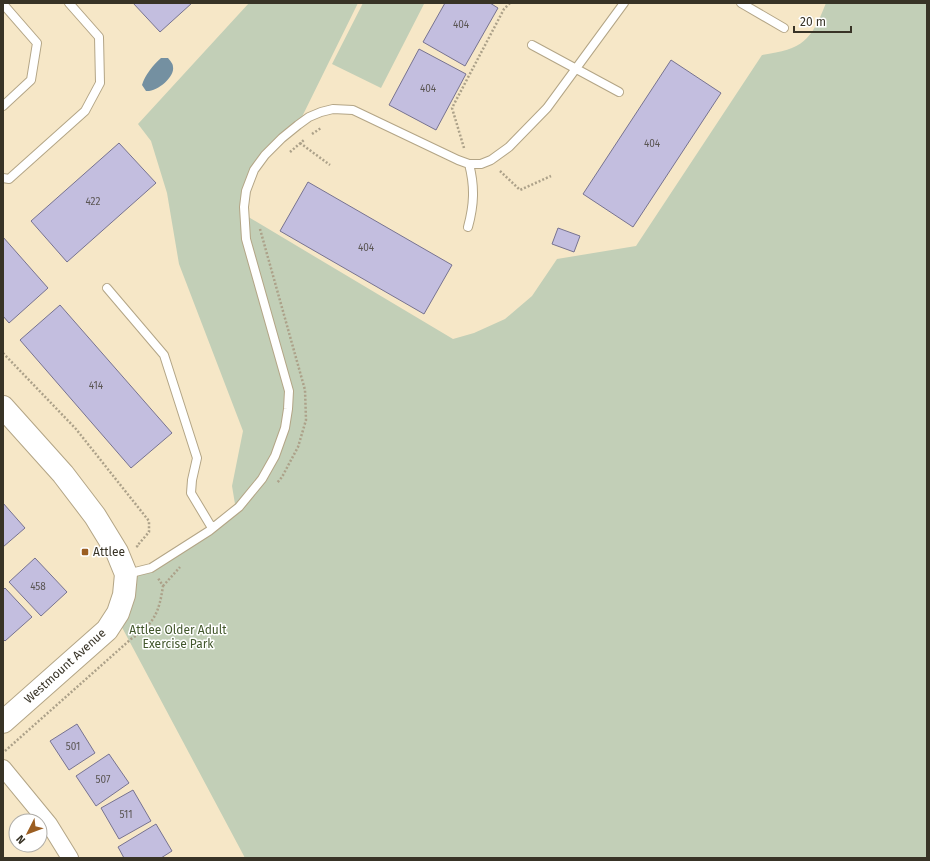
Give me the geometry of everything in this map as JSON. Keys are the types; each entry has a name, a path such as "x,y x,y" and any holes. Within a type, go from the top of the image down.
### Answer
{"street":[{"name":"Westmount Avenue","path":"3,407 64,474 90,510 117,552 126,574 124,595 118,613 107,630 3,722"},
{"path":"3,768 49,824 70,858"}],"lane":[{"path":"3,178 9,179 85,111 100,83 99,37 69,3"},
{"path":"126,574 151,568 212,528 239,507 262,479 275,456 285,428 289,391 246,240 244,207 246,191 254,170 265,154 282,138 309,117 333,109 353,110 468,164 481,164 491,160 509,147 547,108 624,3"},
{"path":"741,3 784,28"},
{"path":"3,4 37,43 31,80 3,106"},
{"path":"532,45 618,92"},
{"path":"468,164 473,188 472,210 468,227"},
{"path":"107,288 164,355 197,458 192,480 191,493 212,528"}],"path":[{"path":"468,164 452,108 504,9 510,3"},
{"path":"289,152 322,127"},
{"path":"300,143 330,165"},
{"path":"471,175 484,176 500,170 504,166"},
{"path":"500,170 520,190 551,176"},
{"path":"259,224 306,390 306,420 298,447 282,477 274,487"},
{"path":"3,353 76,429 149,521 149,532 137,546 163,586"},
{"path":"3,752 131,639 143,631 152,621 160,606 163,586 182,564"}],"green space":[{"name":"Attlee Older Adult Exercise Park","path":"249,3 358,3 297,127 266,155 247,192 245,215 453,339 474,333 505,319 532,296 557,259 636,246 762,55 787,50 804,41 810,35 821,16 826,3 927,3 927,858 245,858 117,618 127,575 151,570 236,510 232,486 243,431 179,264 167,193 151,141 138,124"},
{"path":"363,3 424,4 381,88 332,64"}],"water":[{"path":"161,58 168,58 172,63 173,71 168,79 160,86 150,91 146,91 142,85 143,81 150,70"}],"building":[{"path":"133,3 192,3 160,32"},
{"path":"445,3 490,3 498,8 465,66 423,42"},
{"path":"419,49 466,74 436,130 389,105"},
{"path":"671,60 721,93 633,227 583,194"},
{"path":"119,143 156,183 67,262 31,221"},
{"path":"308,182 452,265 424,314 280,231"},
{"path":"558,228 580,236 574,252 552,244"},
{"path":"3,237 48,288 9,323 3,316"},
{"path":"60,305 172,433 131,468 20,340"},
{"path":"3,503 25,528 3,547"},
{"path":"35,558 67,592 41,616 9,582"},
{"path":"5,588 32,617 5,641 3,639 3,590"},
{"path":"77,724 95,753 69,770 50,741"},
{"path":"109,754 129,783 96,806 76,776"},
{"path":"133,790 151,821 119,839 101,808"},
{"path":"156,824 172,851 161,858 124,858 118,847"}],"place":[{"name":"Attlee","path":"85,552"}]}
